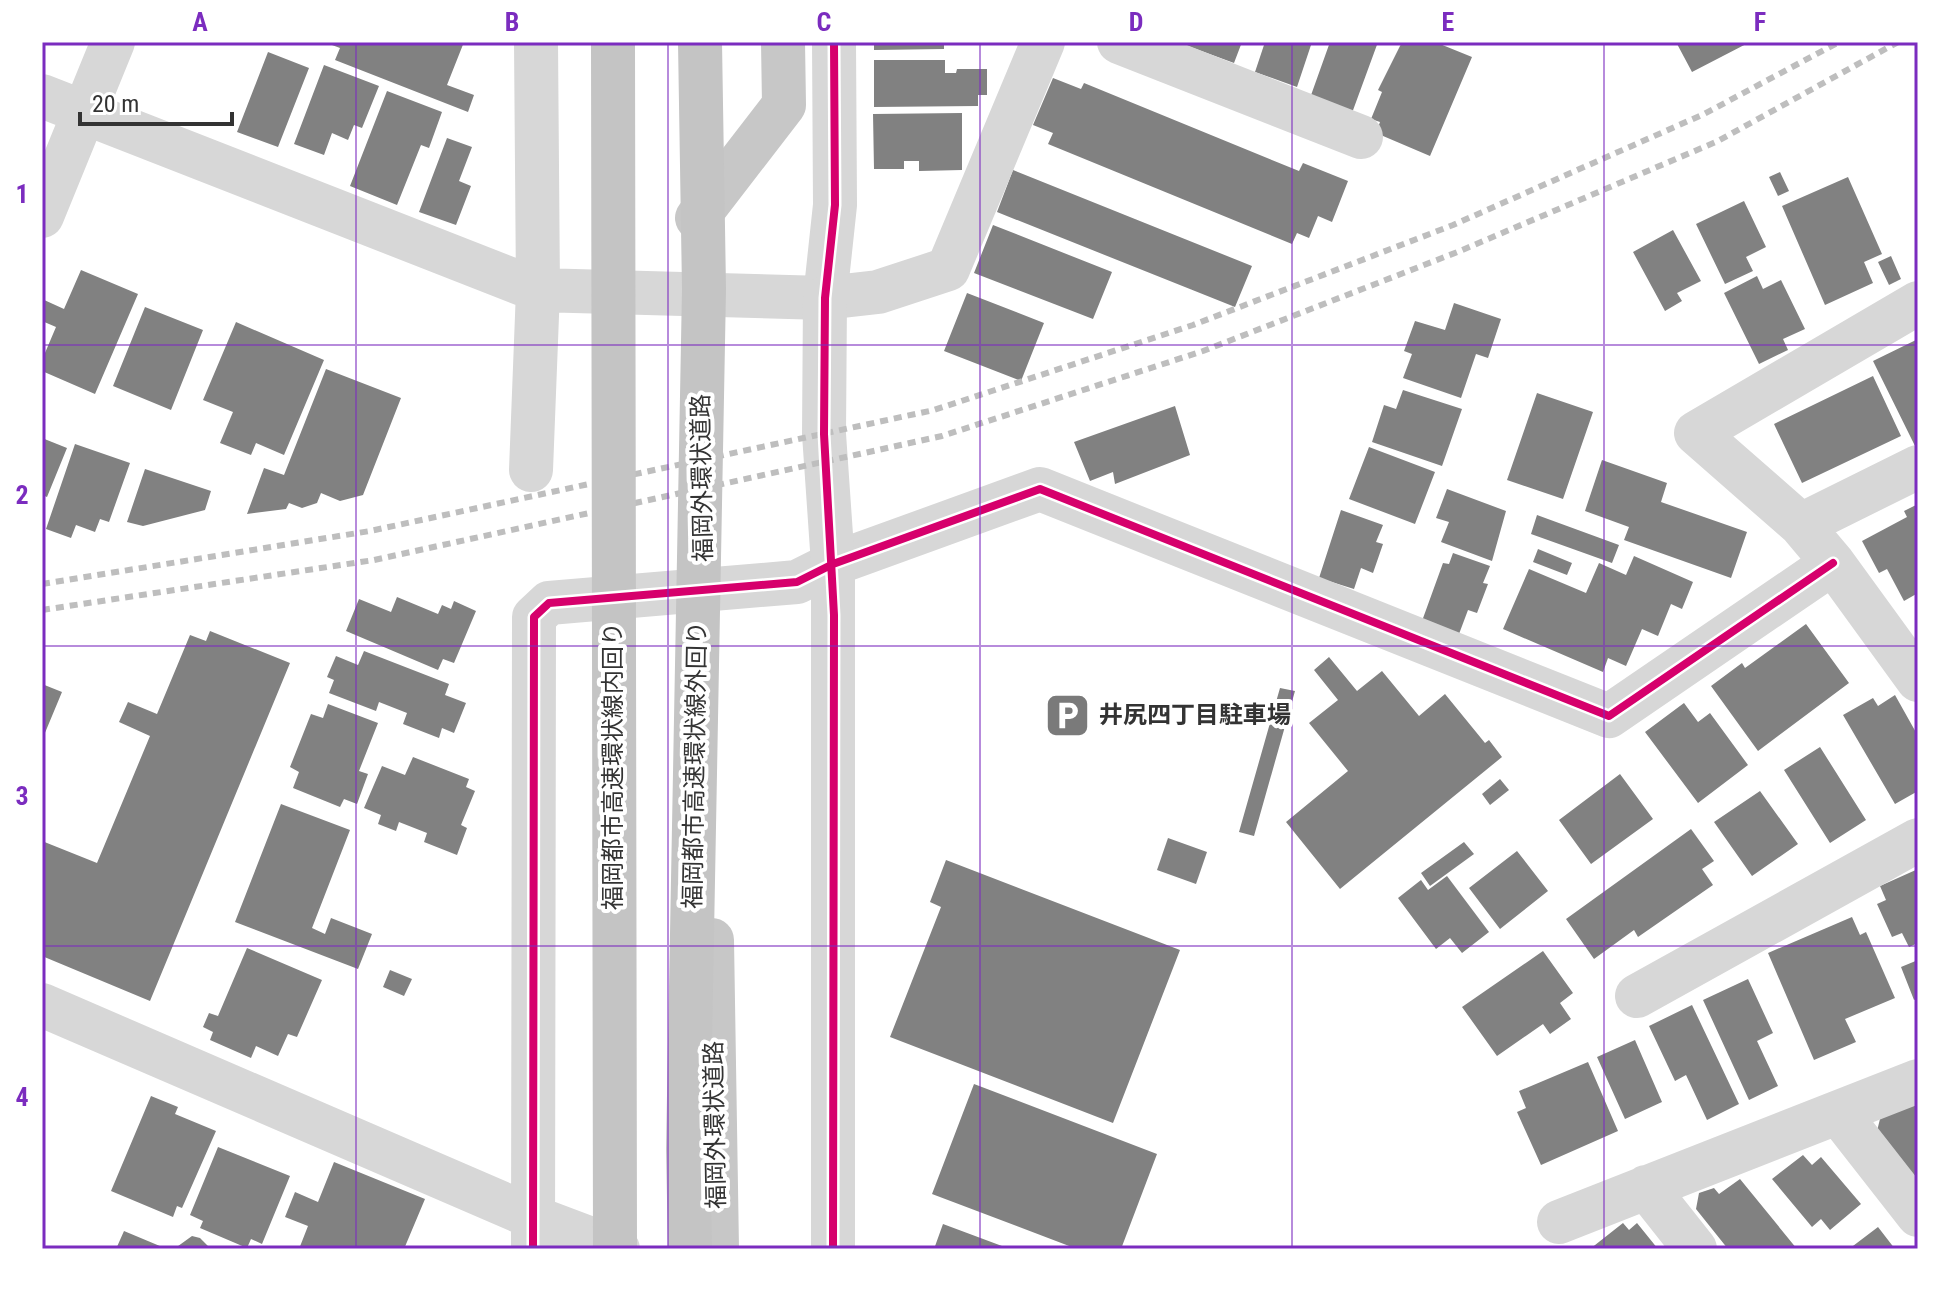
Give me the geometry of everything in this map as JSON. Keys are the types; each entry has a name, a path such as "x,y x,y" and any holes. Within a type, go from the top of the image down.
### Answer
{"highway":[{"path":"612,42 618,1249"},
{"name":"福岡都市高速環状線内回り","path":"612,42 618,1249"},
{"name":"福岡外環状道路","path":"699,42 697,218 717,1249"},
{"name":"福岡都市高速環状線外回り","path":"690,1249 688,1133 704,289 699,42"},
{"path":"697,218 784,105 783,42"}],"street":[{"path":"42,216 113,42"},
{"path":"531,470 538,290 536,42"},
{"path":"833,1249 833,564 824,434 825,298 835,205 834,42"},
{"path":"42,96 538,290 825,298 878,292 948,269 1043,42"},
{"path":"1119,42 1361,137"},
{"path":"1918,303 1696,433 1801,525 1833,563 1918,680"},
{"path":"1801,525 1918,467"},
{"path":"533,1233 534,617 549,603 797,582 833,564 1040,489 1609,716 1833,563"},
{"path":"1637,996 1918,840"},
{"path":"42,1005 533,1233 618,1249"},
{"path":"1559,1222 1918,1081"},
{"path":"1839,1114 1918,1215"},
{"path":"1646,1187 1695,1249"}],"building":[{"path":"324,42 464,42 447,85 474,95 468,112 335,60 340,48"},
{"path":"874,42 944,42 944,49 874,50"},
{"path":"1177,42 1242,42 1234,63"},
{"path":"1265,42 1312,42 1297,87 1255,72"},
{"path":"1330,42 1378,42 1352,113 1310,98"},
{"path":"1402,42 1435,42 1472,57 1430,156 1376,133 1380,122 1371,119 1382,92 1378,90"},
{"path":"1676,42 1750,42 1692,72"},
{"path":"268,52 309,68 278,147 237,132"},
{"path":"874,60 945,60 945,73 956,73 957,69 987,69 987,95 978,95 978,106 874,107"},
{"path":"324,65 379,86 362,128 354,125 348,140 332,133 324,155 294,144"},
{"path":"1053,78 1081,89 1084,83 1299,171 1303,163 1348,181 1332,222 1318,216 1309,238 1297,233 1292,244 1048,144 1053,133 1033,125"},
{"path":"387,91 442,112 429,148 421,145 397,205 350,186"},
{"path":"962,113 962,170 919,171 919,161 904,161 904,169 874,169 873,114"},
{"path":"447,138 472,147 459,181 471,186 456,225 419,212"},
{"path":"1013,170 1252,266 1235,307 997,212"},
{"path":"1780,172 1789,191 1778,196 1769,177"},
{"path":"1848,177 1882,254 1864,262 1873,283 1825,305 1782,206"},
{"path":"1744,201 1766,247 1746,257 1753,271 1725,284 1696,224"},
{"path":"993,225 1112,272 1093,319 974,273"},
{"path":"1673,230 1701,281 1677,293 1682,301 1665,311 1633,252"},
{"path":"1891,256 1901,279 1889,285 1878,262"},
{"path":"81,270 138,294 95,394 42,371 42,360 56,327 42,321 42,299 64,309"},
{"path":"1757,276 1763,289 1781,280 1805,329 1783,339 1788,350 1759,364 1724,293"},
{"path":"967,293 1044,323 1021,381 944,351"},
{"path":"1454,303 1501,319 1488,358 1476,354 1461,398 1403,378 1412,354 1404,351 1415,321 1445,330"},
{"path":"145,307 203,330 171,410 113,386"},
{"path":"236,322 324,360 284,455 256,443 251,455 220,443 233,412 203,400"},
{"path":"1918,339 1918,447 1916,448 1873,361"},
{"path":"326,369 401,398 363,495 340,501 321,493 317,503 302,508 289,503 286,509 247,514 264,468 284,475"},
{"path":"1873,376 1901,436 1802,483 1774,424"},
{"path":"1403,390 1462,409 1442,466 1372,442 1384,405 1396,409"},
{"path":"1537,393 1593,412 1563,499 1507,480"},
{"path":"1175,406 1190,455 1115,484 1113,472 1090,481 1074,442"},
{"path":"42,438 67,448 47,497 42,495"},
{"path":"75,444 130,463 109,522 100,519 95,532 76,525 71,538 46,529"},
{"path":"1369,447 1435,472 1415,524 1349,499"},
{"path":"1602,460 1667,483 1661,502 1747,532 1731,578 1624,540 1629,527 1585,511"},
{"path":"145,469 211,491 205,510 143,526 127,522"},
{"path":"1447,489 1506,511 1492,561 1441,542 1449,522 1436,518"},
{"path":"1918,504 1918,593 1904,601 1887,569 1879,573 1862,541 1907,517 1904,511"},
{"path":"1341,510 1383,525 1376,542 1383,544 1373,573 1361,568 1354,589 1319,578"},
{"path":"1537,515 1619,545 1612,563 1531,534"},
{"path":"1538,549 1572,563 1567,575 1533,562"},
{"path":"1453,553 1490,566 1483,583 1488,584 1477,613 1468,610 1459,634 1422,621 1443,563 1449,564"},
{"path":"1634,556 1693,582 1682,609 1671,604 1658,636 1642,629 1626,666 1608,658 1603,672 1503,629 1529,569 1586,593 1599,563 1626,575"},
{"path":"397,597 438,614 442,605 451,609 454,601 476,611 454,663 443,659 438,670 346,631 359,599 391,612"},
{"path":"1806,624 1849,683 1758,751 1711,686 1742,663 1745,668"},
{"path":"210,631 290,663 150,1001 42,956 42,841 97,863 150,736 119,722 128,702 157,714 190,635 206,641"},
{"path":"364,651 449,684 445,695 466,703 454,733 442,728 439,738 403,724 407,713 379,702 376,711 329,693 334,680 327,677 336,656 358,665"},
{"path":"1329,657 1357,691 1382,671 1419,716 1445,694 1485,743 1489,740 1502,757 1340,889 1286,822 1348,771 1309,723 1338,700 1314,670"},
{"path":"42,684 62,692 42,740"},
{"path":"1280,688 1295,691 1254,836 1239,832"},
{"path":"1895,695 1918,736 1918,791 1895,804 1843,715 1873,698 1878,706"},
{"path":"1684,703 1698,722 1710,713 1748,765 1698,803 1645,732"},
{"path":"328,704 378,723 359,771 368,774 357,804 344,799 340,807 293,788 299,772 290,767 311,714 323,718"},
{"path":"1820,747 1866,820 1830,843 1784,770"},
{"path":"413,757 469,779 466,787 475,791 461,825 467,828 457,855 424,842 427,833 399,822 396,831 378,824 381,815 364,808 382,766 405,775"},
{"path":"1620,774 1653,819 1591,864 1559,820"},
{"path":"1500,779 1509,790 1490,805 1482,794"},
{"path":"1760,791 1798,844 1752,876 1714,822"},
{"path":"281,804 350,830 312,928 325,934 331,918 372,934 358,969 235,922"},
{"path":"1691,829 1714,861 1702,869 1713,885 1638,937 1634,930 1594,959 1566,919"},
{"path":"1168,838 1207,852 1196,884 1157,870"},
{"path":"1464,842 1474,854 1430,886 1421,873"},
{"path":"1517,851 1548,891 1500,929 1469,888"},
{"path":"946,860 1180,950 1113,1123 890,1037 941,907 930,902"},
{"path":"1918,869 1918,943 1909,947 1902,933 1892,937 1877,904 1886,900 1880,886"},
{"path":"1447,876 1489,932 1462,953 1450,938 1436,949 1398,898 1421,880 1428,890"},
{"path":"1852,917 1860,935 1866,932 1895,998 1845,1019 1856,1042 1814,1060 1768,953"},
{"path":"247,948 322,980 297,1037 288,1034 278,1056 256,1046 251,1058 210,1040 213,1032 203,1027 209,1013 218,1016"},
{"path":"1543,951 1573,993 1560,1003 1571,1019 1550,1034 1543,1024 1497,1056 1462,1007"},
{"path":"1918,960 1918,998 1914,1000 1901,967"},
{"path":"390,970 412,979 404,996 383,987"},
{"path":"1748,979 1773,1033 1757,1041 1778,1086 1749,1100 1703,1000"},
{"path":"1692,1005 1739,1104 1707,1120 1686,1075 1675,1081 1649,1026"},
{"path":"1635,1040 1662,1102 1625,1119 1597,1057"},
{"path":"1588,1062 1618,1131 1541,1165 1517,1112 1526,1108 1519,1091"},
{"path":"974,1084 1157,1154 1121,1249 1077,1249 932,1194"},
{"path":"151,1096 178,1107 175,1114 216,1131 182,1208 177,1206 173,1217 111,1191"},
{"path":"1918,1096 1918,1183 1877,1131 1882,1111"},
{"path":"218,1147 290,1176 262,1244 251,1239 247,1248 200,1228 203,1221 190,1215"},
{"path":"1803,1155 1812,1165 1821,1157 1861,1204 1830,1230 1821,1219 1812,1227 1772,1179"},
{"path":"334,1162 425,1199 404,1249 299,1249 308,1226 285,1217 295,1192 318,1202"},
{"path":"1740,1179 1797,1249 1728,1249 1696,1209 1699,1193 1714,1188 1719,1194"},
{"path":"1623,1223 1629,1230 1637,1223 1658,1249 1590,1249"},
{"path":"943,1224 1010,1249 934,1249"},
{"path":"1878,1227 1895,1249 1849,1249"},
{"path":"124,1231 167,1249 116,1249"},
{"path":"192,1236 200,1238 211,1249 174,1249"}],"railway":[{"path":"42,584 370,531 934,410 1193,325 1453,225 1704,114 1839,42"},
{"path":"42,610 374,560 942,436 1203,351 1460,251 1718,141 1898,42"}],"cycle path":[{"path":"833,1249 834,615 824,434 825,298 835,205 834,42"},
{"path":"533,1249 534,617 549,603 797,582 833,564 1040,489 1609,716 1833,563"}],"place":[{"name":"井尻四丁目駐車場","path":"1068,715"}]}
